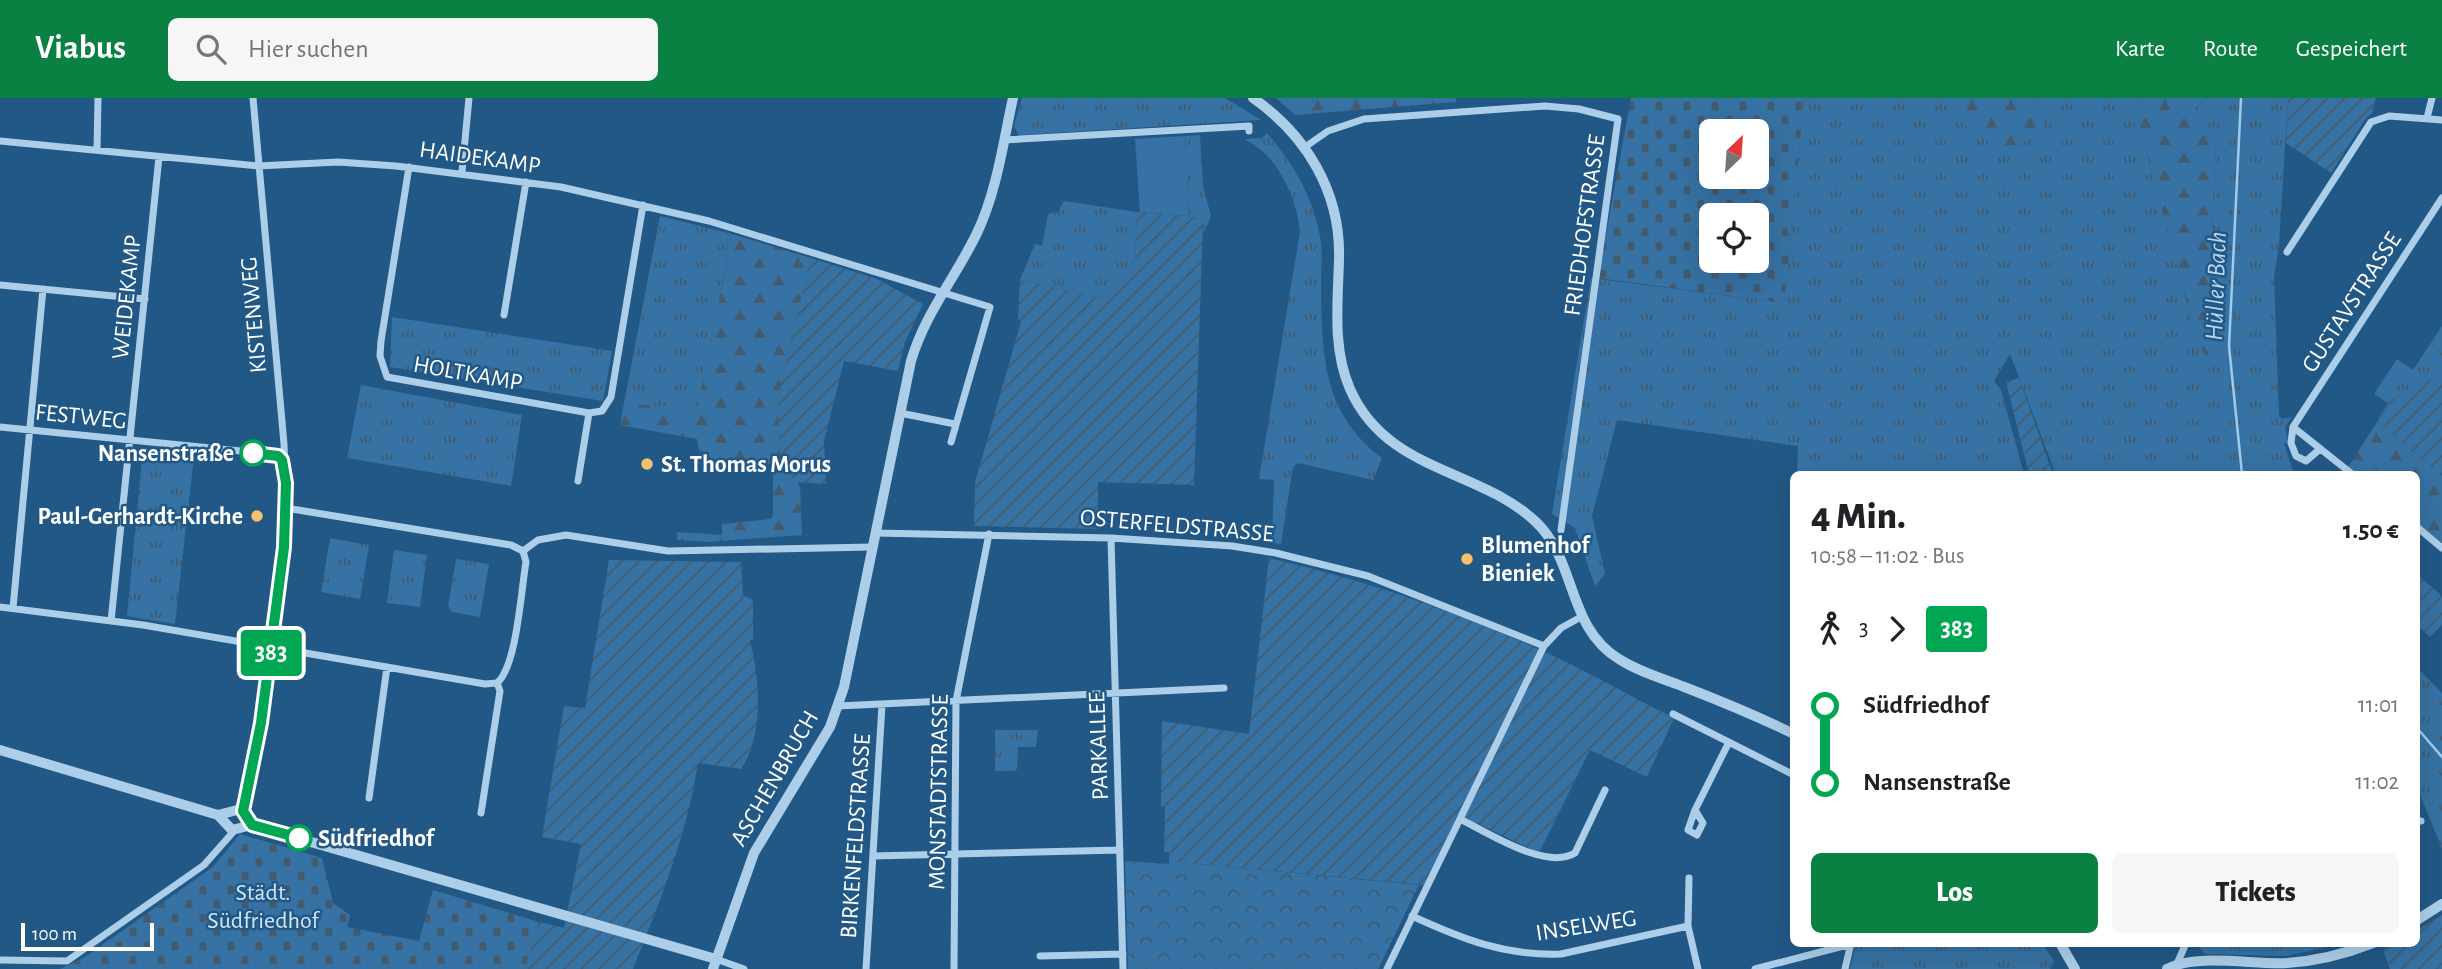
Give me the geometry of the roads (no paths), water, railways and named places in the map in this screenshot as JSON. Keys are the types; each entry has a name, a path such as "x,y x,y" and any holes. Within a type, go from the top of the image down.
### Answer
{"street":[{"path":"97,150 98,98"},
{"name":"KISTENWEG","path":"253,98 284,444 282,460"},
{"path":"463,172 469,98"},
{"name":"ASCHENBRUCH","path":"715,964 754,853 824,737 838,706 900,412 919,335 979,229 993,190 1013,98"},
{"path":"1253,98 1291,128 1306,147 1321,175 1334,211 1339,255 1339,348 1350,389 1375,428 1413,456 1505,501 1536,523 1560,554 1581,617 1599,643 1619,660 1790,732"},
{"path":"2427,118 2431,98"},
{"name":"FRIEDHOFSTRASSE","path":"1306,147 1328,131 1364,119 1545,106 1579,109 1618,119 1561,530"},
{"path":"2287,252 2371,122 2389,116 2442,120"},
{"path":"1004,140 1249,126 1249,131"},
{"name":"HAIDEKAMP","path":"0,141 258,166 338,162 463,172 643,205 709,221 990,307 955,424"},
{"name":"WEIDEKAMP","path":"111,621 159,157"},
{"name":"HOLTKAMP","path":"409,167 381,341 380,356 387,377 589,413"},
{"path":"504,315 526,182"},
{"name":"GUSTAVSTRASSE","path":"2293,427 2442,198"},
{"path":"578,481 589,413 603,411 611,397 643,205"},
{"path":"0,285 145,299"},
{"path":"13,608 43,289"},
{"path":"900,412 955,424 951,442"},
{"name":"FESTWEG","path":"0,427 270,454 282,460"},
{"path":"2293,427 2291,443 2296,456 2306,461 2320,449"},
{"path":"2293,427 2348,471"},
{"path":"0,960 67,961 204,865 236,820 261,723 271,648 286,508 282,460"},
{"path":"286,508 511,545 523,551 526,562 512,646 507,668 497,683"},
{"path":"2420,530 2442,548"},
{"name":"OSTERFELDSTRASSE","path":"875,533 1111,538 1232,546 1334,566 1368,576 1544,646"},
{"name":"MONSTADTSTRASSE","path":"954,969 956,701 989,534"},
{"path":"523,551 538,540 566,535 668,551 872,547"},
{"name":"PARKALLEE","path":"1111,538 1123,969"},
{"path":"0,607 111,621 485,684 497,683"},
{"path":"1387,969 1544,646 1561,628 1581,617"},
{"path":"369,798 387,667"},
{"path":"481,813 500,691 497,683"},
{"path":"838,706 1224,688"},
{"name":"BIRKENFELDSTRASSE","path":"866,969 882,705"},
{"path":"1673,714 1790,773"},
{"path":"1695,810 1729,742"},
{"path":"0,750 644,937 715,964 744,969"},
{"path":"1460,819 1538,857 1570,856 1575,853 1605,790"},
{"path":"873,856 1120,850"},
{"path":"1689,878 1688,926 1698,969"},
{"path":"2420,918 2442,904"},
{"name":"INSELWEG","path":"1412,916 1464,940 1492,949 1540,955 1561,954 1688,926"},
{"path":"1755,969 1839,947"},
{"path":"1844,969 1850,947"},
{"path":"2062,947 2075,969"},
{"path":"2172,967 2184,947"},
{"path":"2172,967 2302,962 2361,947"},
{"path":"1040,956 1123,954"}],"waterway":[{"name":"Hüller Bach","path":"2241,98 2229,346 2242,471"},
{"name":"Hüller Bach","path":"2420,731 2442,757"}],"place":[{"name":"Nansenstraße","path":"253,453"},
{"name":"St. Thomas Morus","path":"647,464"},
{"name":"Paul-Gerhardt-Kirche","path":"257,516"},
{"name":"Blumenhof Bieniek","path":"1467,559"},
{"name":"Südfriedhof","path":"299,838"}],"park label":[{"name":"Städt. Südfriedhof","path":"263,906"}]}
